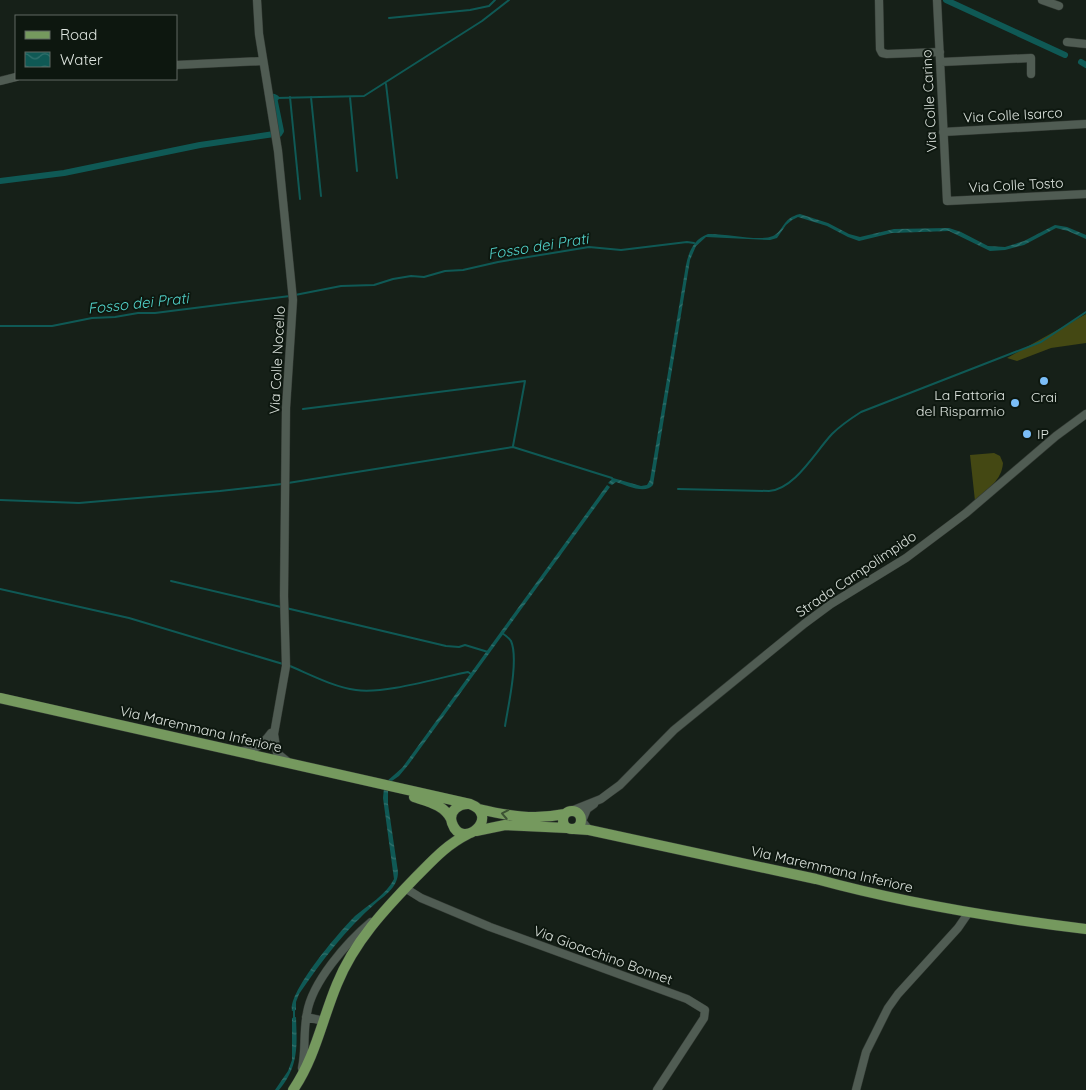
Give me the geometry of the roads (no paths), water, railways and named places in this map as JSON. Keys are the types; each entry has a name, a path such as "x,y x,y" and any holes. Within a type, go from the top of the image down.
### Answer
{"main road":[{"name":"Via Maremmana Inferiore","path":"0,698 288,762 526,818 548,817 568,812"},
{"name":"Via Maremmana Inferiore","path":"396,787 408,795 439,806 447,812 459,832 472,832 512,825 589,830 807,877 845,887 969,912 1086,929"},
{"path":"295,1086 314,1048 343,970 378,916 446,847 451,836 452,815 457,807 465,803 474,806 482,818 482,823 472,832"},
{"path":"568,812 580,815 582,821 579,826 570,829 563,820 568,812"},
{"name":"Via Maremmana Inferiore","path":"446,847 472,832"}],"street":[{"name":"Via Colle Nocello","path":"257,0 259,34 278,151 294,300 286,408 284,596 286,666 272,733"},
{"path":"879,0 880,49 882,53 940,52"},
{"name":"Via Colle Carino","path":"938,0 947,200"},
{"path":"1042,0 1059,6"},
{"path":"1067,42 1086,44"},
{"path":"940,62 1030,58 1031,74"},
{"path":"178,65 263,61"},
{"path":"0,81 15,77"},
{"name":"Via Colle Isarco","path":"943,132 1085,124"},
{"name":"Via Colle Tosto","path":"947,200 1086,194"},
{"name":"Strada Campolimpido","path":"568,812 601,799 620,785 681,725 808,621 831,604 906,558 992,492 1060,432 1086,414"},
{"path":"240,752 252,750 259,746 272,733"},
{"path":"265,757 271,749 272,733"},
{"path":"272,733 278,753 288,762"},
{"path":"589,830 582,821 589,808 601,799"},
{"name":"Via Gioacchino Bonnet","path":"405,888 421,898 490,927 687,999 705,1010 704,1018 657,1090"},
{"path":"856,1090 866,1052 890,1004 958,928 969,912"},
{"path":"295,1086 304,1057 306,1017 312,998 327,972 351,941 378,916"},
{"path":"306,1017 324,1021"}],"water":[{"path":"800,214 828,223 849,234 860,237 894,229 949,228 988,246 1005,247 1024,241 1055,225 1067,227 1086,235 1086,239 1056,228 1024,245 1005,250 990,251 949,231 892,233 859,241 827,226 798,217 786,225 777,238 770,240 706,237 696,246 690,260 653,485 650,488 640,489 616,482 612,485 608,483 613,478 641,486 647,485 650,480 686,265 693,246 699,239 708,234 767,238 777,234 790,218"},
{"path":"607,485 610,487 409,764 399,776 389,783 386,782 402,768"},
{"path":"384,788 388,789 388,804 398,877 388,893 365,913 335,945 299,994 296,1010 292,1011 293,1002 298,990 327,947 355,916 382,895 394,879 383,798"},
{"path":"296,1017 296,1047 293,1064 286,1081 279,1090 275,1090 288,1071 292,1060 292,1018"}],"waterway":[{"path":"389,18 470,10 489,6 495,0"},
{"path":"276,98 364,96 482,21 509,0"},
{"path":"946,0 1065,55"},
{"path":"1081,62 1086,65"},
{"path":"386,84 397,178"},
{"path":"276,98 274,97 281,131 279,134"},
{"path":"290,97 300,199"},
{"path":"311,97 321,196"},
{"path":"350,97 357,171"},
{"path":"0,181 64,173 200,145 274,134"},
{"name":"Fosso dei Prati","path":"295,295 341,286 374,285 411,276 424,277 445,271 463,270 498,262 589,247 621,250 687,242 694,243"},
{"name":"Fosso dei Prati","path":"0,326 52,326 92,318 155,313 290,296"},
{"path":"678,489 769,491 778,489 796,477 835,431 861,412 1041,342 1086,312"},
{"path":"303,409 525,381 513,446"},
{"path":"288,483 513,447 612,478 613,480"},
{"path":"0,500 79,503 282,484"},
{"path":"171,581 281,607"},
{"path":"0,589 129,618 283,664"},
{"path":"286,608 446,646 459,647 465,645 488,652"},
{"path":"502,633 511,641 514,659 505,726"},
{"path":"290,666 339,686 367,691 409,685 468,672 471,674"},
{"path":"294,1009 294,1020"}],"place":[{"name":"Crai","path":"1044,381"},
{"name":"La Fattoria del Risparmio","path":"1015,403"},
{"name":"IP","path":"1027,434"}]}
